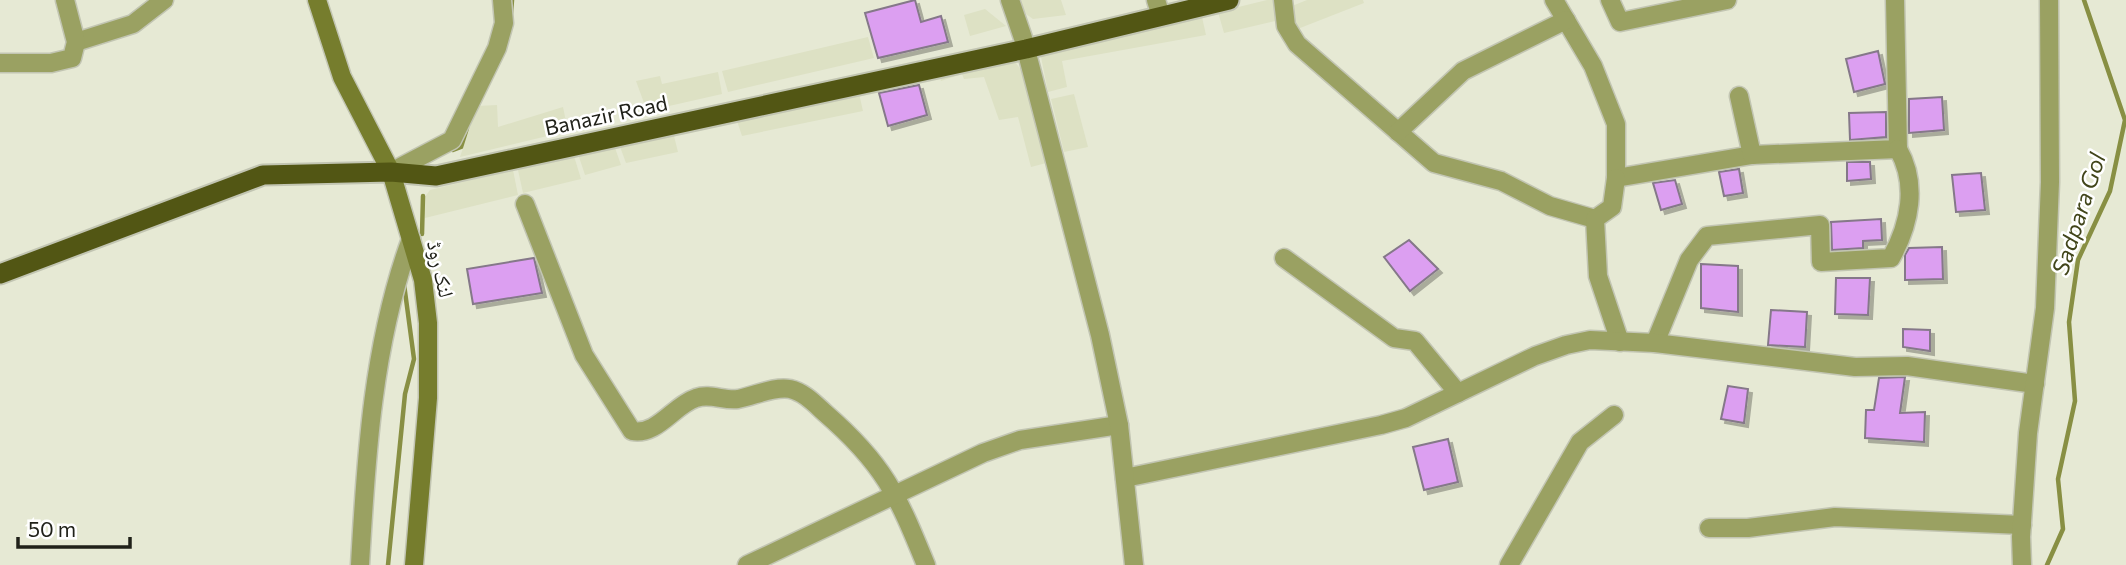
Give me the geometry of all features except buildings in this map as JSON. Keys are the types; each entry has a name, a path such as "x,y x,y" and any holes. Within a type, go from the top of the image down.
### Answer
{"highway":[{"name":"Banazir Road","path":"0,274 263,175 391,172 436,176 1026,48 1159,8 1229,0"}],"main road":[{"name":"لنک روڈ","path":"317,0 342,77 391,172 423,281 429,355 414,565"}],"street":[{"path":"0,63 51,63 72,58 76,42 65,0"},
{"path":"76,42 133,24 164,0"},
{"path":"391,172 453,140 497,48 504,23 502,0"},
{"path":"1010,0 1026,48 1100,335 1119,425 1134,565"},
{"path":"1283,0 1286,26 1297,44 1434,163 1501,181 1549,206 1595,219"},
{"path":"1554,0 1593,66 1616,124 1616,178 1612,206 1595,219"},
{"path":"1610,0 1620,22 1727,0"},
{"path":"1655,343 1689,260 1707,236 1820,225 1821,262 1891,258 1905,232 1910,195 1907,166 1898,149 1895,0"},
{"path":"2022,565 2022,525 2046,295 2050,182 2049,0"},
{"path":"1398,132 1463,71 1566,20"},
{"path":"1739,96 1752,155"},
{"path":"1616,178 1752,155 1898,149"},
{"path":"525,204 584,355 632,431 640,433 652,428 701,396 736,399 783,388 794,390 808,398 880,466 896,494 926,565"},
{"path":"1595,219 1598,276 1620,342"},
{"path":"359,565 379,366 391,298 411,239"},
{"path":"1284,258 1394,338 1415,341 1458,393"},
{"path":"1125,478 1406,418 1566,345 1590,340 1655,343 1855,366 1908,366 2035,384"},
{"path":"1508,565 1580,442 1614,415"},
{"path":"747,565 983,453 1020,440 1119,425"},
{"path":"1709,527 1748,528 1835,517 2022,525"}],"shaded area":[{"path":"1019,0 1061,0 1066,15 1033,19 1026,14"},
{"path":"1267,0 1280,0 1284,19 1224,33 1218,12"},
{"path":"1307,0 1363,0 1364,3 1295,30 1287,8"},
{"path":"985,9 1006,26 970,36 964,15"},
{"path":"1202,17 1206,35 1062,61 1067,87 1048,92 1039,47 1146,24"},
{"path":"868,37 874,58 728,92 722,71"},
{"path":"1010,55 1024,74 1050,162 1031,167 1018,117 999,120 984,77 964,79 962,74 941,81 937,69"},
{"path":"718,72 722,94 647,111 636,81 660,76 662,84"},
{"path":"858,89 863,111 742,136 736,118"},
{"path":"1074,94 1088,147 1064,152 1051,99"},
{"path":"497,105 498,127 563,107 568,131 460,157 477,106"},
{"path":"673,132 678,152 626,163 619,144"},
{"path":"614,145 621,165 585,175 578,154"},
{"path":"574,156 581,179 523,193 518,170"},
{"path":"513,170 518,195 425,218 422,201 430,190"}],"waterway":[{"path":"511,13 512,0"},
{"name":"Sadpara Gol","path":"2047,565 2063,529 2058,479 2075,401 2069,322 2078,260 2110,191 2125,120 2084,0"},
{"path":"453,150 461,147 467,128"},
{"path":"422,234 423,196"},
{"path":"388,565 405,394 414,359 404,284"}]}
